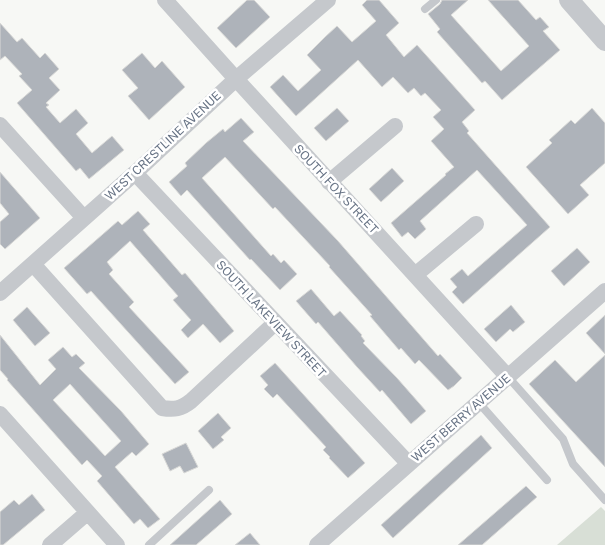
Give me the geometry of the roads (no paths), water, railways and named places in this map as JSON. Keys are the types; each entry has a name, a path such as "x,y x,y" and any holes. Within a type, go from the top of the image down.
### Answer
{"street":[{"name":"SOUTH FOX STREET","path":"165,0 508,377"},
{"name":"WEST CRESTLINE AVENUE","path":"0,294 236,79 328,0"},
{"path":"569,0 605,41"},
{"path":"0,126 84,218"},
{"path":"329,182 395,126"},
{"name":"SOUTH LAKEVIEW STREET","path":"135,173 409,464"},
{"path":"416,275 476,224"},
{"path":"33,264 162,408 171,410 182,408 275,323"},
{"name":"WEST BERRY AVENUE","path":"317,545 605,291"},
{"path":"0,414 117,545"},
{"path":"50,545 87,513"}],"lane":[{"path":"425,9 436,0"},
{"path":"508,377 563,439 573,464 605,500"},
{"path":"478,403 547,480"},
{"path":"149,545 209,490"}]}
